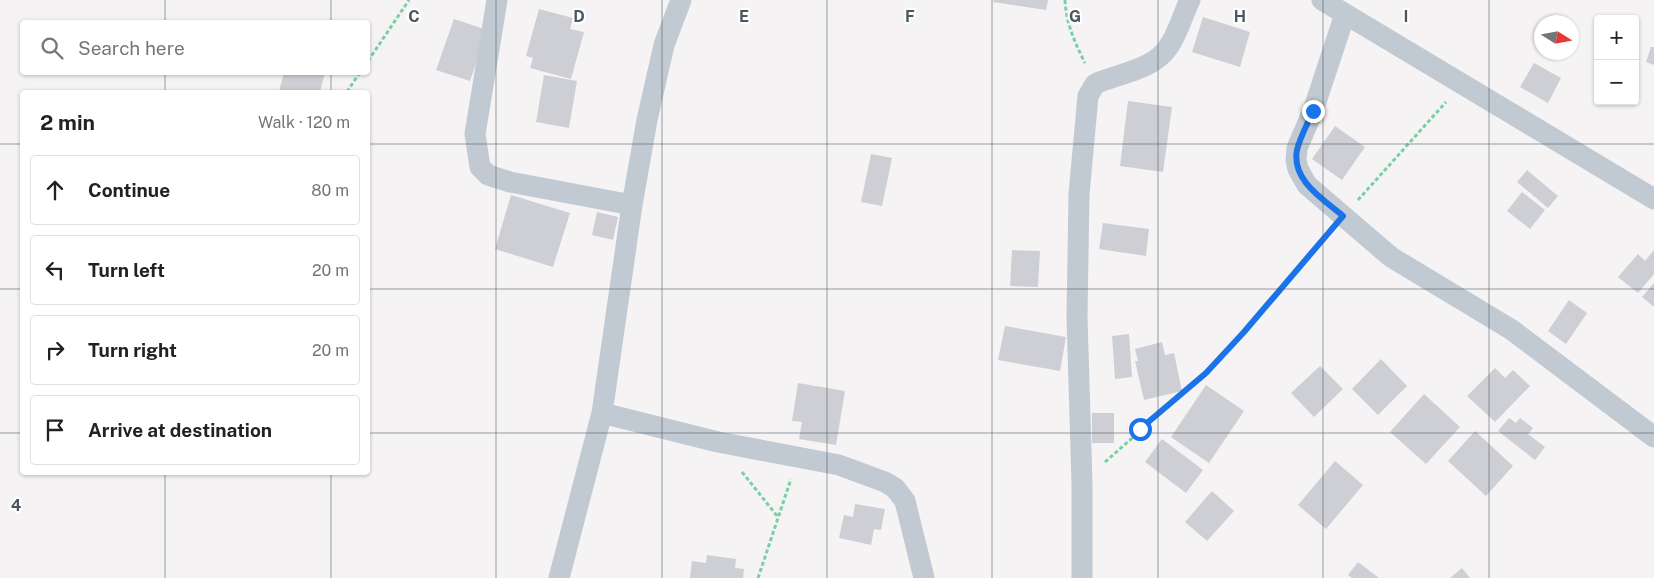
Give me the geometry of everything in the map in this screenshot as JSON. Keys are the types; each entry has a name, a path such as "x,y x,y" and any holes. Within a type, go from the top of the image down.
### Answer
{"street":[{"path":"497,0 474,134 480,167 488,175 510,182 632,205"},
{"path":"559,578 602,412 632,205 647,120 662,54 681,0"},
{"path":"1082,578 1082,483 1077,317 1079,194 1088,96 1095,84 1148,65 1160,57 1170,46 1190,0"},
{"path":"1322,0 1654,199"},
{"path":"1345,14 1313,111 1297,148 1296,160 1298,170 1307,185 1392,257 1512,330 1654,437"},
{"path":"602,412 718,442 839,465 885,482 895,488 905,501 924,578"}],"path":[{"path":"370,58 409,0"},
{"path":"1065,0 1073,38 1095,84"},
{"path":"348,90 358,75"},
{"path":"1082,483 1140,429 1206,373 1244,332 1343,216 1462,85"},
{"path":"718,442 778,517"},
{"path":"758,578 798,457"}],"building":[{"path":"994,0 1048,0 1046,10 993,2"},
{"path":"539,9 573,18 570,29 584,32 571,79 530,68 533,58 526,56"},
{"path":"1203,17 1250,32 1240,67 1192,52"},
{"path":"454,19 487,30 470,81 436,70"},
{"path":"1651,47 1654,47 1654,65 1646,62"},
{"path":"1534,63 1561,78 1548,103 1520,87"},
{"path":"283,75 324,75 320,90 280,90"},
{"path":"544,75 577,81 569,128 536,122"},
{"path":"1128,101 1172,107 1163,172 1120,166"},
{"path":"1335,126 1365,147 1342,180 1312,159"},
{"path":"871,154 892,158 882,206 861,202"},
{"path":"1527,170 1558,196 1548,208 1517,182"},
{"path":"1522,192 1545,210 1530,229 1507,211"},
{"path":"511,195 570,213 553,267 495,249"},
{"path":"597,212 618,217 613,240 592,235"},
{"path":"1103,223 1149,229 1146,256 1099,249"},
{"path":"1012,250 1040,251 1038,287 1010,286"},
{"path":"1654,250 1654,274 1638,293 1618,277 1638,254 1645,261"},
{"path":"1654,283 1654,307 1642,297"},
{"path":"1569,300 1587,313 1566,344 1548,331"},
{"path":"1005,326 1066,337 1060,371 998,360"},
{"path":"1129,334 1132,377 1115,379 1112,336"},
{"path":"1162,342 1165,355 1174,353 1182,391 1144,400 1135,361 1138,361 1135,349"},
{"path":"1381,359 1407,386 1378,415 1352,389"},
{"path":"1320,366 1343,389 1314,417 1291,393"},
{"path":"1495,368 1505,378 1513,370 1530,386 1495,422 1467,396"},
{"path":"798,383 845,391 836,445 799,439 802,422 792,421"},
{"path":"1206,385 1244,411 1209,463 1171,437"},
{"path":"1424,394 1460,427 1426,464 1390,432"},
{"path":"1092,413 1114,413 1114,443 1092,443"},
{"path":"1509,418 1516,423 1520,418 1533,428 1528,434 1545,447 1535,460 1498,431"},
{"path":"1475,431 1513,466 1486,496 1448,461"},
{"path":"1162,439 1203,470 1186,493 1145,462"},
{"path":"1335,461 1363,485 1326,529 1298,505"},
{"path":"1212,491 1234,511 1207,541 1185,522"},
{"path":"855,504 885,509 881,530 874,529 871,545 839,538 844,515 853,517"},
{"path":"707,555 736,559 735,568 744,569 743,578 690,578 692,561 706,563"},
{"path":"1358,562 1379,578 1352,578 1348,575"},
{"path":"1462,568 1470,578 1450,578"}],"route":[{"path":"1140,429 1206,373 1244,332 1343,216 1307,185 1298,170 1296,160 1297,148 1313,111"}]}
